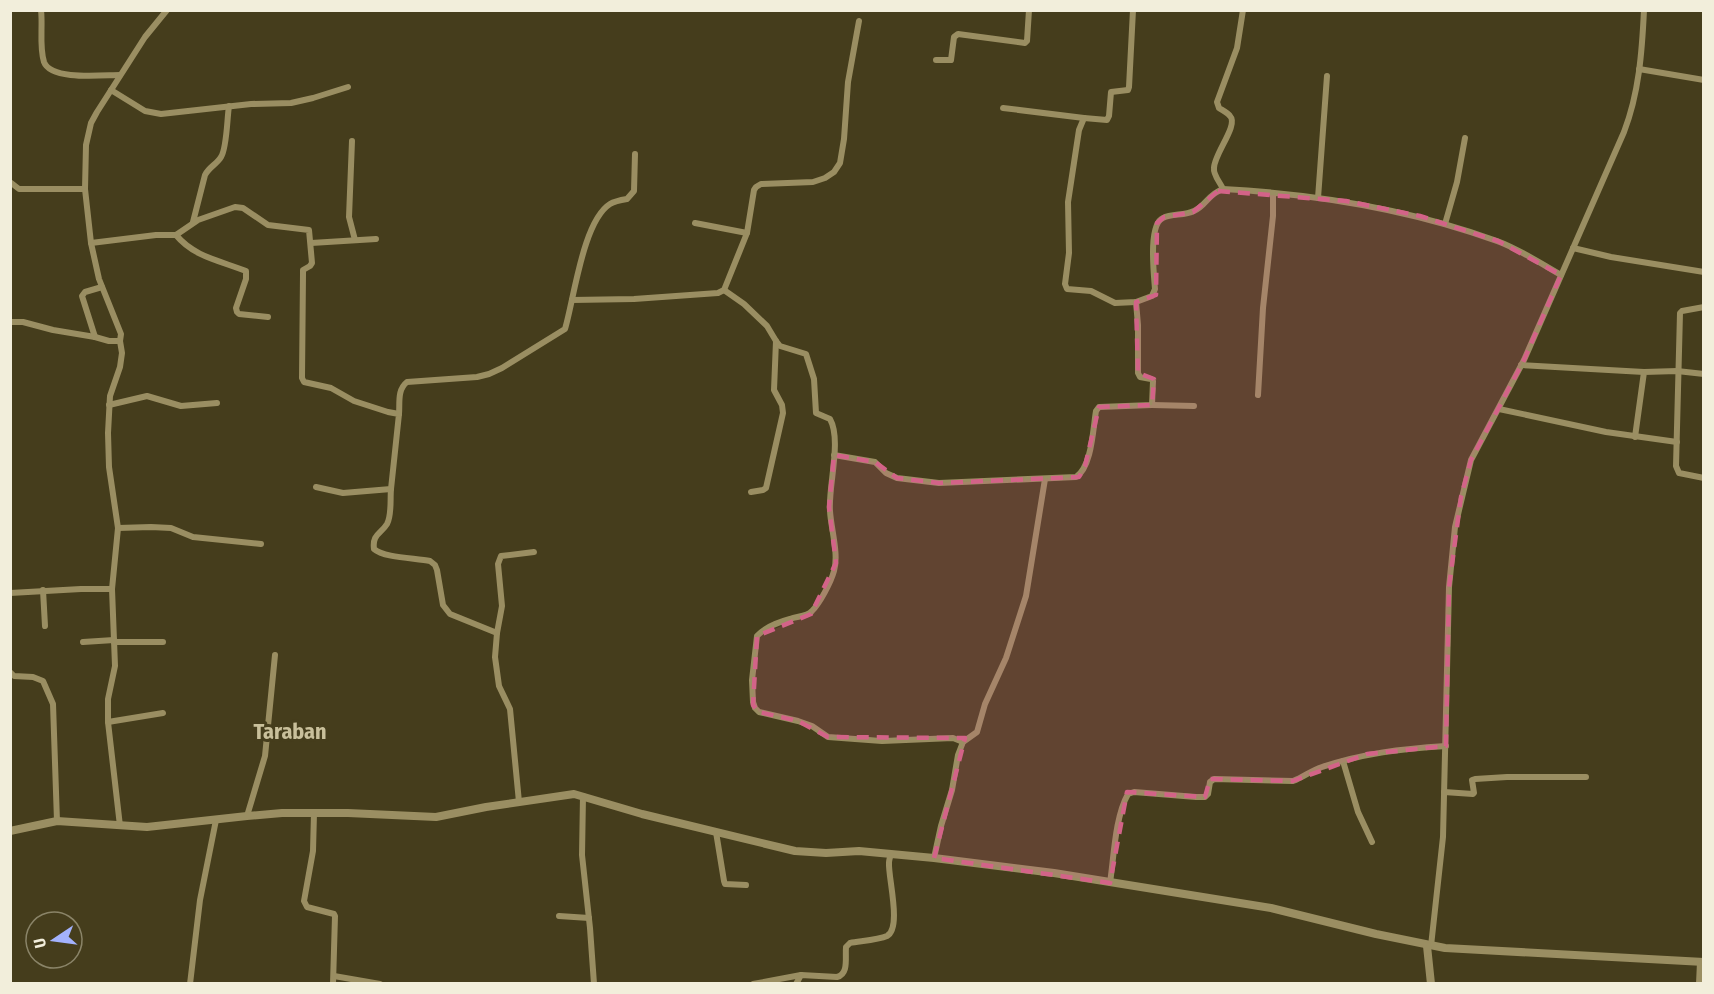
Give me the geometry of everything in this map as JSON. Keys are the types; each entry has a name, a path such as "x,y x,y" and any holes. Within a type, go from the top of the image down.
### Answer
{"street":[{"path":"41,10 42,50 45,66 68,75 120,75"},
{"path":"120,826 108,722 108,699 115,666 112,590 118,528 109,467 108,433 110,396 120,367 122,353 118,326 102,287 91,243 85,189 86,145 91,123 97,112 145,37 167,10"},
{"path":"936,60 951,60 954,38 958,34 1025,43 1029,10"},
{"path":"1003,108 1107,120 1112,92 1128,90 1129,87 1133,10"},
{"path":"1223,189 1215,174 1214,165 1232,128 1233,120 1231,116 1218,108 1217,102 1237,48 1242,10"},
{"path":"1431,984 1429,946 1443,837 1447,628 1455,527 1471,460 1521,365 1610,169 1633,110 1644,10"},
{"path":"572,300 634,299 718,293 724,290 747,233 756,187 761,184 813,182 834,172 840,163 848,82 859,21"},
{"path":"1639,69 1704,80"},
{"path":"1318,198 1328,76"},
{"path":"111,90 145,111 161,114 264,102 291,103 348,87"},
{"path":"193,223 205,175 224,152 229,106"},
{"path":"1084,118 1079,130 1068,202 1069,254 1065,287 1067,289 1091,291 1115,303 1136,302 1152,296 1154,293 1154,238 1157,223 1164,217 1193,212 1200,208 1209,196 1223,189 1346,201 1412,215 1498,241 1561,275"},
{"path":"1445,224 1457,182 1465,138"},
{"path":"352,141 349,217 355,240"},
{"path":"497,633 450,614 446,610 435,564 430,561 376,552 374,549 374,539 387,525 388,520 400,391 407,382 477,377 489,374 565,329 585,249 600,214 608,205 627,199 634,191 634,154"},
{"path":"10,182 20,189 85,189"},
{"path":"1258,394 1273,193"},
{"path":"91,243 156,235 176,235 193,223 213,214 239,207 268,225 309,230 312,262 303,270 302,378 308,384 331,388 354,401 399,414"},
{"path":"694,223 747,233"},
{"path":"176,235 197,253 246,271 246,279 236,308 237,312 268,317"},
{"path":"311,243 376,239"},
{"path":"1573,248 1704,273"},
{"path":"95,336 82,296 85,292 102,287"},
{"path":"724,290 744,304 767,326 780,345 808,356 814,379 816,413 830,419 833,426 834,455 829,507 835,553 834,571 811,612 772,626 757,636 752,680 753,705 759,712 812,726 828,737 882,741 953,738 963,742"},
{"path":"1136,302 1138,373 1140,377 1153,381 1152,405"},
{"path":"1704,307 1680,313 1677,371 1677,471 1704,478"},
{"path":"10,322 23,322 53,330 95,336 109,341 120,341"},
{"path":"751,492 766,488 772,453 783,413 782,405 774,390 776,341"},
{"path":"1521,365 1704,374"},
{"path":"1635,437 1644,372"},
{"path":"109,405 147,396 181,406 217,403"},
{"path":"834,455 875,462 897,478 939,483 1072,478 1081,475 1086,466 1096,411 1099,407 1194,406"},
{"path":"1499,409 1635,437 1677,442"},
{"path":"934,858 963,742 977,732 985,704 1000,671 1019,618 1030,574 1045,479"},
{"path":"316,487 343,493 391,489"},
{"path":"118,528 171,528 193,537 261,544"},
{"path":"519,802 509,705 499,686 495,657 502,606 498,559 501,556 534,552"},
{"path":"10,592 101,588 112,590"},
{"path":"43,590 45,626"},
{"path":"83,642 163,642"},
{"path":"247,816 265,756 275,655"},
{"path":"10,672 14,676 33,677 43,681 53,704 57,821"},
{"path":"108,722 163,713"},
{"path":"1110,883 1119,822 1128,794 1134,792 1205,797 1210,782 1214,779 1293,781 1301,778 1306,772 1366,754 1446,746"},
{"path":"1343,761 1358,812 1372,842"},
{"path":"1444,792 1473,794 1472,780 1475,778 1586,777"},
{"path":"10,831 57,821 147,827 247,816 314,813 436,817 466,810 574,794 642,814 795,851 826,853 859,851 1054,873 1271,908 1429,946 1702,962 1699,984"},
{"path":"583,796 582,855 594,984"},
{"path":"314,813 314,851 304,901 307,907 335,916 333,984"},
{"path":"190,984 200,900 216,820"},
{"path":"716,832 723,881 725,884 746,885"},
{"path":"753,984 801,975 837,978 845,973 846,947 850,943 886,936 891,932 894,925 888,864 891,854"},
{"path":"559,916 589,918"},
{"path":"334,975 381,984"},
{"path":"796,984 801,975"}],"highlighted area":[{"path":"1218,191 1346,201 1420,216 1498,241 1561,275 1524,360 1471,460 1461,497 1449,587 1446,746 1367,754 1293,781 1210,779 1205,797 1127,792 1110,883 934,858 965,738 828,737 798,721 759,712 753,705 757,636 811,614 836,563 829,507 834,455 875,462 897,478 939,483 1079,477 1085,466 1099,407 1152,405 1154,379 1138,373 1136,302 1156,295 1157,223 1164,217 1193,212"}],"district":[{"name":"Taraban","path":"290,731"}]}
